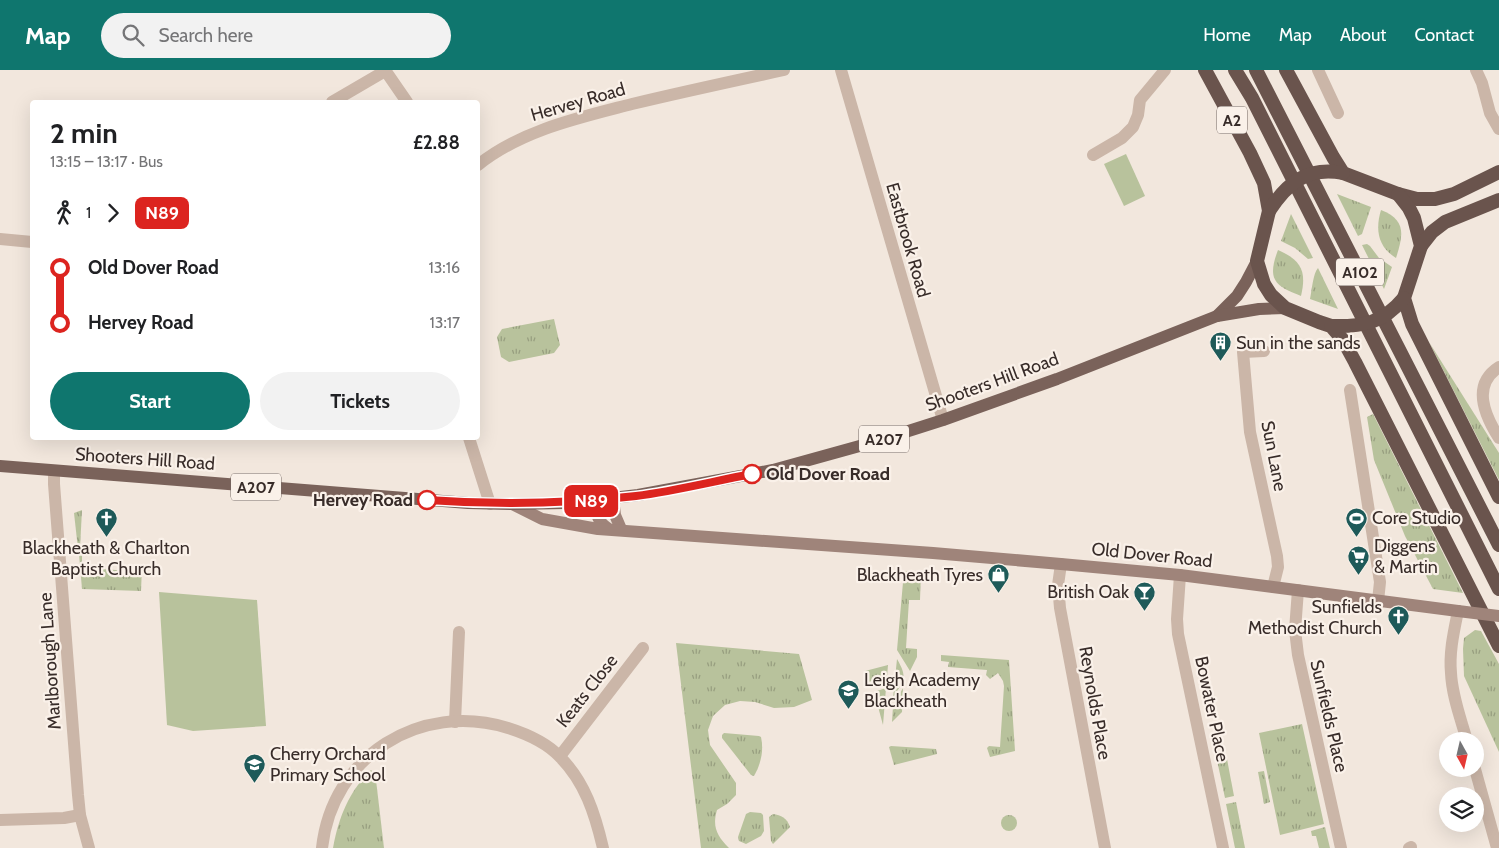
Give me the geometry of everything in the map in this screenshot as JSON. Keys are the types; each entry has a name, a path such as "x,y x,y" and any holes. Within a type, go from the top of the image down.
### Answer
{"highway":[{"name":"A2","path":"1205,70 1264,183 1269,211"},
{"name":"A102","path":"1236,70 1252,98 1499,589"},
{"name":"A102","path":"1256,70 1499,545"},
{"path":"1286,70 1324,142 1343,173"},
{"name":"A2","path":"1257,261 1269,211 1289,185 1304,176 1320,171 1343,173 1398,194 1417,199 1426,199 1454,194 1498,170"},
{"path":"1398,194 1414,218 1420,246"},
{"path":"1257,261 1264,284 1271,295 1285,308 1331,326 1365,325 1385,316 1404,298 1420,246 1432,232 1445,222 1499,200"},
{"path":"1404,298 1412,324 1499,497"},
{"path":"1331,326 1343,340 1355,362 1499,646"}],"main road":[{"name":"Shooters Hill Road","path":"1217,316 1237,296 1257,261"},
{"name":"Shooters Hill Road","path":"0,466 490,504 565,503 613,498 675,489 773,470 874,442 943,420 1217,316 1259,309 1285,308"},
{"path":"595,500 598,518 602,524 615,529 613,498"},
{"name":"Old Dover Road","path":"512,504 542,519 598,529 1061,564 1180,575 1499,616"}],"street":[{"path":"335,100 385,70 406,100"},
{"name":"Hervey Road","path":"480,165 510,144 559,124 698,88 784,70"},
{"name":"Eastbrook Road","path":"841,70 943,420"},
{"path":"1093,155 1122,138 1133,127 1138,114 1140,100 1165,70"},
{"path":"1318,70 1338,113"},
{"path":"1476,70 1490,113 1499,129"},
{"path":"0,239 30,242"},
{"name":"Sun Lane","path":"1264,351 1243,352 1250,432 1277,556 1278,567 1273,587"},
{"path":"1499,367 1488,378 1483,390 1485,412 1499,438"},
{"path":"1350,390 1380,582 1378,601"},
{"path":"470,440 490,504"},
{"name":"Marlborough Lane","path":"54,471 78,795 80,815 89,848"},
{"name":"Reynolds Place","path":"1061,564 1058,585 1060,608 1104,848"},
{"name":"Bowater Place","path":"1180,575 1177,619 1178,634 1223,848"},
{"name":"Sunfields Place","path":"1298,590 1295,630 1298,655 1341,848"},
{"path":"1458,611 1454,630 1451,673 1454,693 1465,732"},
{"path":"455,722 459,632"},
{"name":"Keats Close","path":"560,756 643,648"},
{"path":"322,848 327,823 334,805 350,775 363,762 381,746 398,735 420,727 455,722 479,722 518,731 535,738 560,756 578,780 592,806 604,848"},
{"path":"1478,778 1497,848"},
{"path":"0,820 64,818 80,815"}],"green space":[{"path":"1126,154 1145,196 1124,206 1104,164"},
{"path":"1337,194 1371,207 1362,234 1358,236"},
{"path":"1381,210 1395,219 1401,230 1396,258 1385,249 1378,231"},
{"path":"1291,214 1313,258 1308,259 1295,248 1281,241"},
{"path":"1367,244 1379,258 1392,267 1384,289 1362,245"},
{"path":"1278,250 1292,258 1300,267 1303,280 1301,296 1284,289 1275,280 1273,268"},
{"path":"1318,268 1338,309 1310,299"},
{"path":"554,319 560,345 554,353 509,362 501,357 497,337 502,329"},
{"path":"1429,342 1499,453 1499,480"},
{"path":"1373,414 1463,593 1433,589 1405,536 1374,460 1367,417"},
{"path":"82,510 80,548 78,549 74,513"},
{"path":"79,554 82,556 82,574 100,575 101,569 131,571 132,566 142,567 141,591 82,589"},
{"path":"904,571 921,572 920,600 909,600 906,648 917,649 917,657 910,671 897,650"},
{"path":"159,592 257,600 266,726 193,731 167,725"},
{"path":"1475,630 1481,631 1499,664 1499,752 1464,676 1464,638"},
{"path":"676,643 799,654 812,700 794,707 774,708 755,702 740,701 725,705 713,716 708,730 710,745 736,783 736,795 717,810 715,821 715,826 721,839 729,848 701,848"},
{"path":"941,655 1009,660 1015,751 990,757 987,748 989,746 1000,747 1004,686 998,673 990,679 986,675 987,670 948,667 949,662 941,661"},
{"path":"897,659 903,671 903,679 893,698"},
{"path":"888,665 887,677 868,682 865,671"},
{"path":"886,688 883,725 874,692"},
{"path":"903,688 902,712 892,722 893,706"},
{"path":"1302,724 1324,824 1280,835 1259,733"},
{"path":"724,733 761,737 761,757 754,776 751,775 722,738"},
{"path":"889,747 936,749 937,754 894,765"},
{"path":"1227,759 1234,796 1225,798 1217,760"},
{"path":"371,770 375,774 376,780 384,848 333,848 341,816 356,787"},
{"path":"1264,771 1270,802 1264,804 1258,772"},
{"path":"1236,802 1245,848 1235,848 1226,804"},
{"path":"750,812 763,815 764,831 761,836 746,844 739,841 738,837 746,814"},
{"path":"773,814 779,815 787,821 790,827 773,844 771,841 769,817"},
{"path":"1009,815 1015,817 1017,823 1015,829 1009,831 1003,829 1001,823 1003,817"},
{"path":"1325,827 1330,848 1319,848 1316,836 1312,836 1311,831"}],"bus line":[{"name":"N89","path":"427,500 490,504 565,503 638,495 752,474"}],"place":[{"name":"Sun in the sands","path":"1220,362"},
{"name":"Old Dover Road","path":"752,474"},
{"name":"Hervey Road","path":"427,500"},
{"name":"Blackheath & Charlton Baptist Church","path":"106,537"},
{"name":"Core Studio","path":"1356,537"},
{"name":"Diggens & Martin","path":"1358,575"},
{"name":"Blackheath Tyres","path":"999,594"},
{"name":"British Oak","path":"1145,611"},
{"name":"Sunfields Methodist Church","path":"1398,636"},
{"name":"Leigh Academy Blackheath","path":"848,709"},
{"name":"Cherry Orchard Primary School","path":"254,783"}]}
